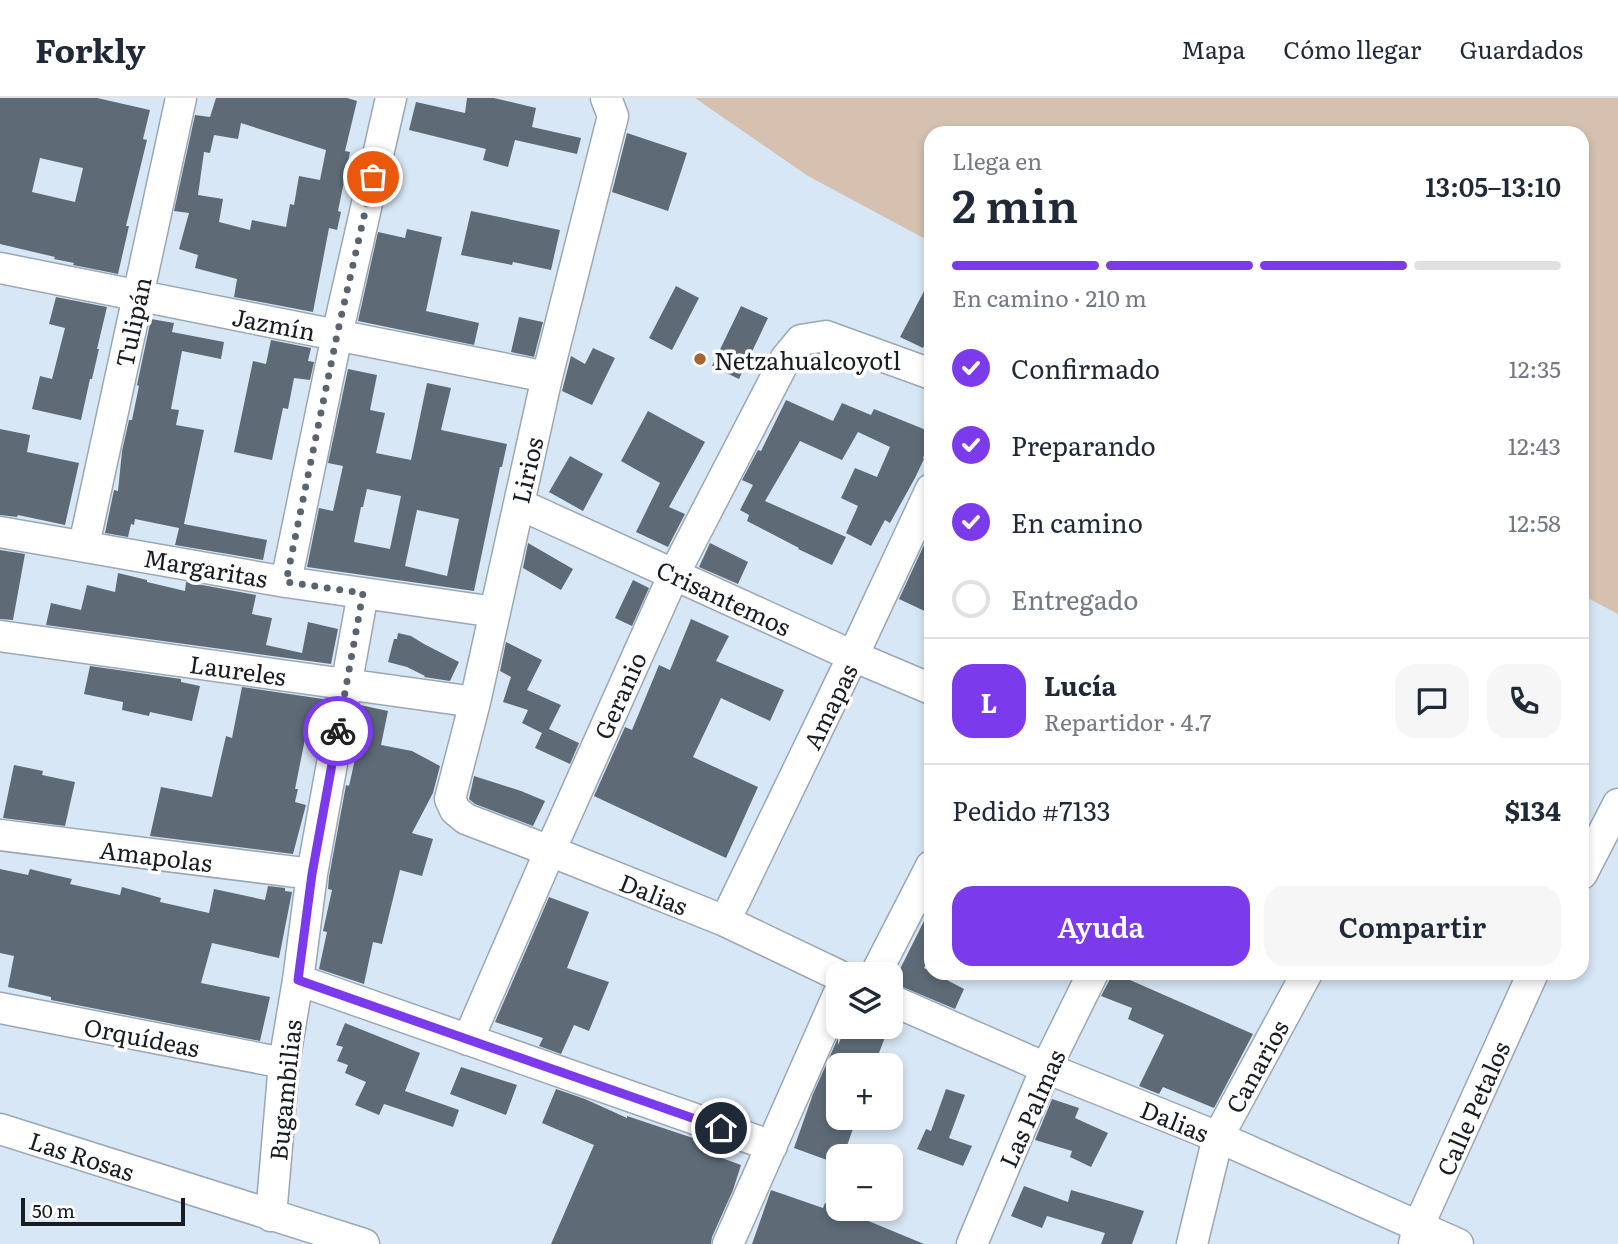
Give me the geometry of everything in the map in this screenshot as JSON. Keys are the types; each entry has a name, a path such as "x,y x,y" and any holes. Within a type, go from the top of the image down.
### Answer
{"street":[{"name":"Tulipán","path":"84,545 181,98"},
{"path":"286,582 337,335 391,98"},
{"name":"Lirios","path":"466,820 455,810 450,799 475,702 610,107"},
{"name":"Jazmín","path":"0,268 547,377"},
{"name":"Geranio","path":"468,1040 674,574 786,358 801,340 826,336 924,371"},
{"name":"Crisantemos","path":"519,504 924,686"},
{"name":"Amapas","path":"724,921 924,504"},
{"name":"Margaritas","path":"0,531 286,582 495,612"},
{"name":"Bugambilias","path":"271,1216 284,1063 312,874 363,593"},
{"name":"Laureles","path":"0,636 475,702"},
{"path":"1589,860 1618,804"},
{"name":"Dalias","path":"466,820 724,921 826,969"},
{"name":"Amapolas","path":"0,835 312,874"},
{"path":"882,962 924,880"},
{"path":"298,980 772,1146"},
{"name":"Las Palmas","path":"972,1244 1046,1068 1090,980"},
{"name":"Canarios","path":"1192,1244 1217,1137 1303,980"},
{"name":"Calle Petalos","path":"1416,1236 1530,980"},
{"name":"Dalias","path":"903,1005 1046,1068 1217,1137 1416,1236 1458,1244"},
{"name":"Orquídeas","path":"0,1008 284,1063"},
{"path":"728,1244 826,1022"},
{"name":"Las Rosas","path":"0,1129 364,1244"}],"shaded area":[{"path":"695,98 1618,98 1618,614 1589,599 1589,126 924,126 924,238 808,176"}],"building":[{"path":"0,98 97,98 150,110 143,139 147,140 126,226 129,226 118,274 73,265 74,263 54,259 55,257 0,244","holes":["40,158 83,168 75,202 32,192"]},
{"path":"216,98 347,98 357,101 345,151 350,152 338,211 341,212 337,230 329,228 313,312 234,297 237,279 195,268 198,255 179,249 189,213 174,211 195,115 210,117","holes":["241,123 326,150 320,180 299,176 294,205 290,204 286,227 252,220 250,230 219,222 223,199 198,195 204,152 210,153 214,135 238,139"]},
{"path":"467,98 494,98 536,108 532,127 581,138 577,154 515,140 508,167 483,160 486,149 409,130 416,102 465,113"},
{"path":"627,133 687,153 668,211 612,192"},
{"path":"471,211 560,230 551,270 461,255"},
{"path":"407,229 442,237 426,311 479,323 474,345 358,321 378,232 405,238"},
{"path":"676,286 699,298 672,350 649,338"},
{"path":"924,291 923,348 900,337"},
{"path":"56,297 107,307 81,420 32,409 40,376 52,379 65,328 49,324"},
{"path":"741,306 768,318 739,379 712,366"},
{"path":"519,317 543,322 534,357 511,352"},
{"path":"151,319 174,323 172,332 224,342 221,359 182,351 171,409 179,410 176,425 204,430 184,524 267,540 263,560 175,545 179,528 135,519 128,537 105,533 114,490 118,491 122,451 129,420 132,420"},
{"path":"271,340 311,348 308,361 314,362 310,380 294,378 288,409 283,408 272,460 234,452 253,361 266,364"},
{"path":"593,348 615,358 592,405 562,391 571,356 585,364"},
{"path":"348,369 377,375 370,410 385,413 376,453 411,460 427,383 451,388 441,430 507,444 474,591 307,567 319,508 333,511 343,466 328,463","holes":["367,489 401,496 390,549 354,542","417,510 459,519 447,576 405,566"]},
{"path":"786,400 833,421 842,403 871,415 874,409 924,429 924,459 890,523 885,520 871,546 846,533 858,506 841,498 855,468 877,477 890,447 858,432 842,460 800,441 765,501 846,537 832,565 747,521 749,515 740,510 753,485 742,480 758,450 761,451"},
{"path":"648,411 705,442 669,507 685,514 668,547 636,532 660,483 621,461"},
{"path":"0,429 30,435 27,452 79,463 65,525 18,515 0,515"},
{"path":"570,456 603,474 583,511 549,492"},
{"path":"528,543 573,569 561,590 523,568"},
{"path":"710,543 748,562 738,584 699,567"},
{"path":"924,545 924,611 899,599"},
{"path":"0,550 25,554 13,620 0,619"},
{"path":"118,573 185,591 186,582 256,595 252,614 272,618 266,645 302,653 308,622 338,629 331,664 46,625 51,603 81,610 87,585 115,592"},
{"path":"633,580 649,588 632,626 615,618"},
{"path":"691,619 729,636 716,661 784,690 770,721 721,698 693,757 758,787 726,858 594,796 625,727 632,730 659,665 670,670"},
{"path":"398,633 411,636 459,662 450,681 424,677 407,667 388,662"},
{"path":"506,642 542,660 527,690 561,705 549,729 579,743 570,764 535,748 542,733 522,723 528,710 503,702 511,677 500,671"},
{"path":"90,666 181,679 181,682 200,686 192,721 150,712 149,716 122,710 123,702 84,694"},
{"path":"242,687 323,699 314,741 305,739 295,789 298,789 295,802 306,805 293,854 150,836 161,787 212,797 226,736 232,738"},
{"path":"360,705 388,711 381,745 412,751 440,766 433,793 412,833 433,839 422,876 400,870 382,944 373,942 364,984 319,969 327,932 323,931 332,890 328,889 329,877 346,785 349,786 362,728 356,727"},
{"path":"14,765 43,771 42,775 75,782 65,826 3,818"},
{"path":"474,776 545,801 533,826 475,804 469,799"},
{"path":"0,869 28,875 30,869 72,879 70,884 120,895 122,887 161,898 160,902 209,913 214,889 265,900 268,886 285,888 285,891 292,892 279,958 212,943 201,983 270,997 260,1041 51,1000 51,997 8,987 14,956 0,953"},
{"path":"549,897 589,912 567,968 609,982 589,1031 574,1025 561,1054 539,1046 543,1038 495,1022"},
{"path":"924,921 924,980 947,980 964,989 955,1009 903,987 903,963"},
{"path":"1130,980 1253,1034 1214,1108 1163,1087 1159,1094 1139,1086 1164,1035 1128,1019 1132,1008 1101,996 1109,981"},
{"path":"345,1023 420,1053 405,1091 459,1110 453,1127 384,1104 379,1115 355,1105 366,1082 345,1073 348,1065 337,1061 343,1047 336,1045"},
{"path":"838,1039 838,1045 841,1039 884,1039 879,1053 831,1053"},
{"path":"826,1065 826,1130 853,1130 848,1144 826,1144 826,1160 794,1148"},
{"path":"461,1067 517,1085 506,1115 450,1094"},
{"path":"556,1089 627,1118 714,1145 711,1154 741,1165 711,1244 551,1244 594,1145 542,1123"},
{"path":"946,1089 965,1095 949,1138 972,1146 963,1166 917,1149 926,1129 931,1131"},
{"path":"1052,1099 1079,1108 1075,1118 1108,1133 1091,1167 1070,1157 1072,1151 1035,1140"},
{"path":"1024,1186 1068,1202 1071,1190 1144,1211 1132,1244 1101,1244 1105,1233 1047,1216 1042,1228 1011,1216"},
{"path":"771,1190 823,1208 826,1203 826,1221 868,1221 924,1244 752,1244"}],"way so far":[{"path":"338,731 363,593 286,582 373,177"}],"place":[{"name":"Netzahualcoyotl","path":"700,359"}],"route":[{"path":"338,731 312,874 298,980 721,1128"}]}
